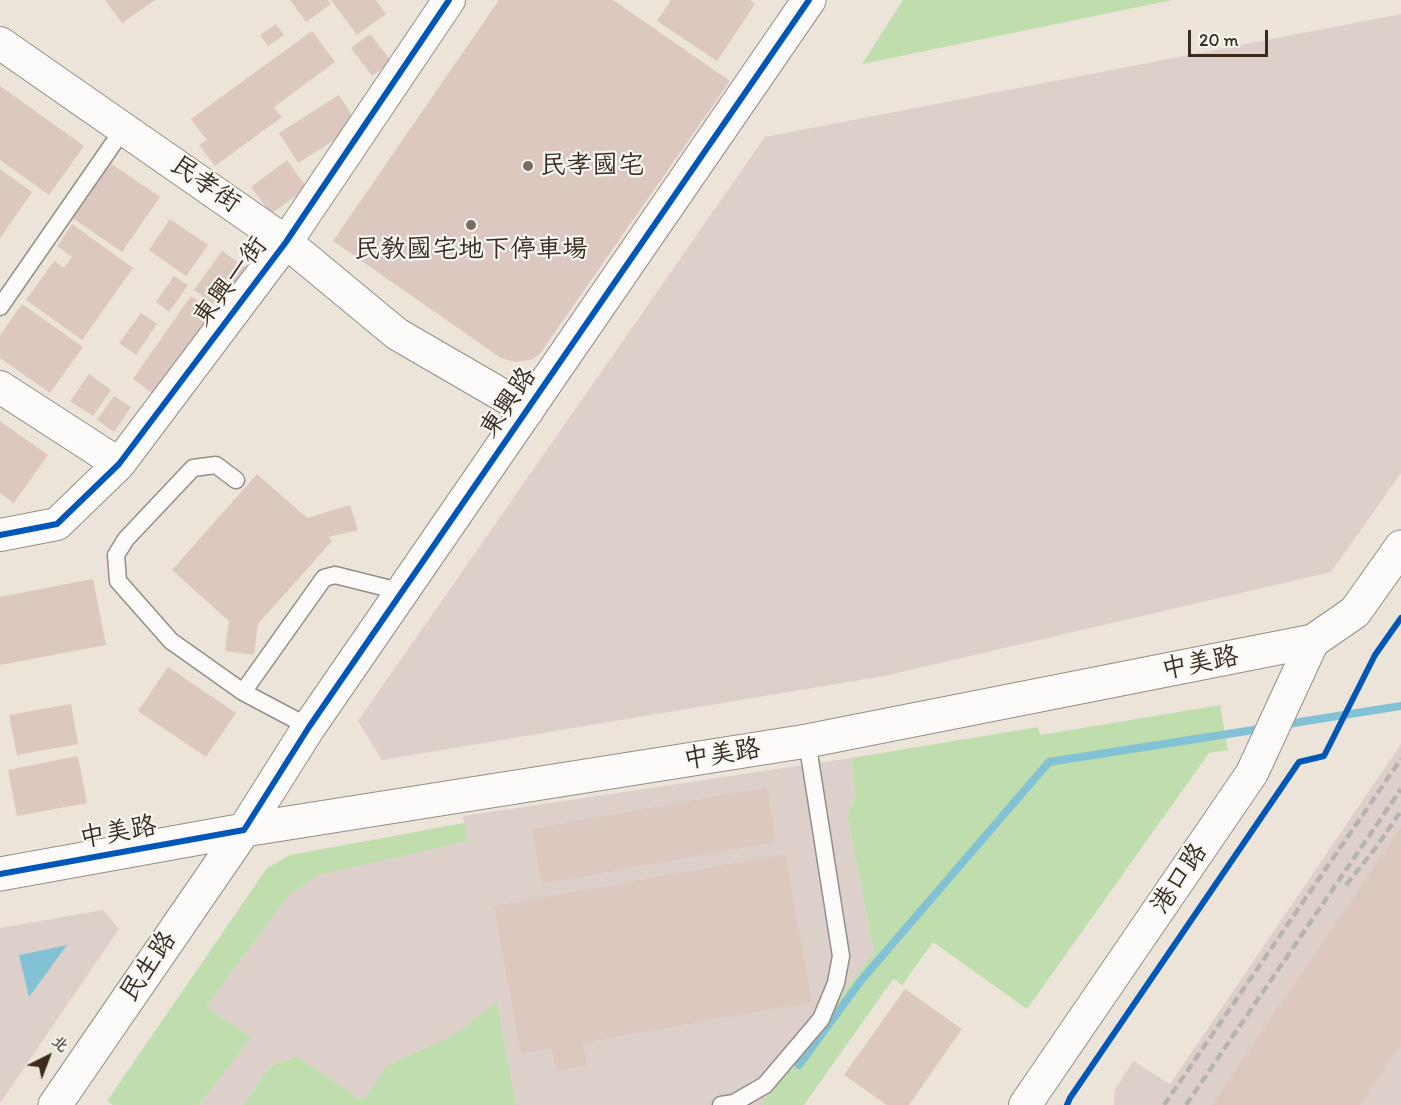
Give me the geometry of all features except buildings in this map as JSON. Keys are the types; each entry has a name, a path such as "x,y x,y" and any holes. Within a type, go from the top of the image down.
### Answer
{"main road":[{"name":"東興路","path":"244,830 309,727 809,0"},
{"name":"中美路","path":"0,874 244,830 807,741 1313,641 1355,612 1401,547"},
{"name":"民生路","path":"55,1105 244,830"}],"street":[{"name":"東興一街","path":"0,535 57,524 119,464 286,242 449,0"},
{"name":"民孝街","path":"0,43 286,242 397,334 528,410"},
{"path":"0,387 119,464"},
{"name":"港口路","path":"1026,1105 1252,773 1313,641"}],"lane":[{"path":"0,307 124,128"},
{"path":"236,480 216,465 194,468 126,539 116,555 117,581 171,641 243,692 309,727"},
{"path":"243,692 324,578 335,575 403,592"},
{"path":"721,1105 734,1103 765,1085 820,1019 836,983 841,956 807,741"}],"shaded area":[{"path":"1401,14 1401,473 1331,572 884,676 382,760 358,721 765,137"},
{"path":"1401,744 1401,1105 1114,1105 1115,1090 1133,1061 1170,1084"},
{"path":"851,758 856,797 847,814 874,952 796,1054 761,1105 516,1105 497,1002 452,1036 387,1065 363,1101 295,1056 270,1066 243,1105 199,1105 250,1037 206,1007 287,897 318,874 467,841 463,816"},
{"path":"103,910 119,929 0,1103 0,928"}],"green space":[{"path":"903,0 1172,0 862,64"},
{"path":"1220,705 1228,750 1209,753 1027,1009 933,942 902,985 893,979 804,1105 761,1105 796,1054 874,952 847,814 856,797 851,758 1038,727 1040,735"},
{"path":"464,823 468,841 318,875 287,897 206,1007 251,1037 199,1105 113,1105 107,1101 267,868 290,855"},
{"path":"497,1002 516,1105 243,1105 270,1066 296,1056 363,1101 387,1065 452,1036"}],"water":[{"path":"67,945 29,997 19,955"}],"waterway":[{"path":"1281,725 1401,706"},
{"path":"799,1065 863,978 1049,762 1266,728"}],"railway":[{"path":"1164,1105 1401,759"},
{"path":"1186,1105 1401,789"},
{"path":"1346,885 1401,811"}],"cycle path":[{"path":"0,535 57,524 119,464 286,242 449,0"},
{"path":"0,874 244,830 309,727 809,0"},
{"path":"1067,1105 1299,762 1324,756 1375,655 1401,618"}],"place":[{"name":"民孝國宅","path":"528,166"},
{"name":"民教國宅地下停車場","path":"471,225"}]}
